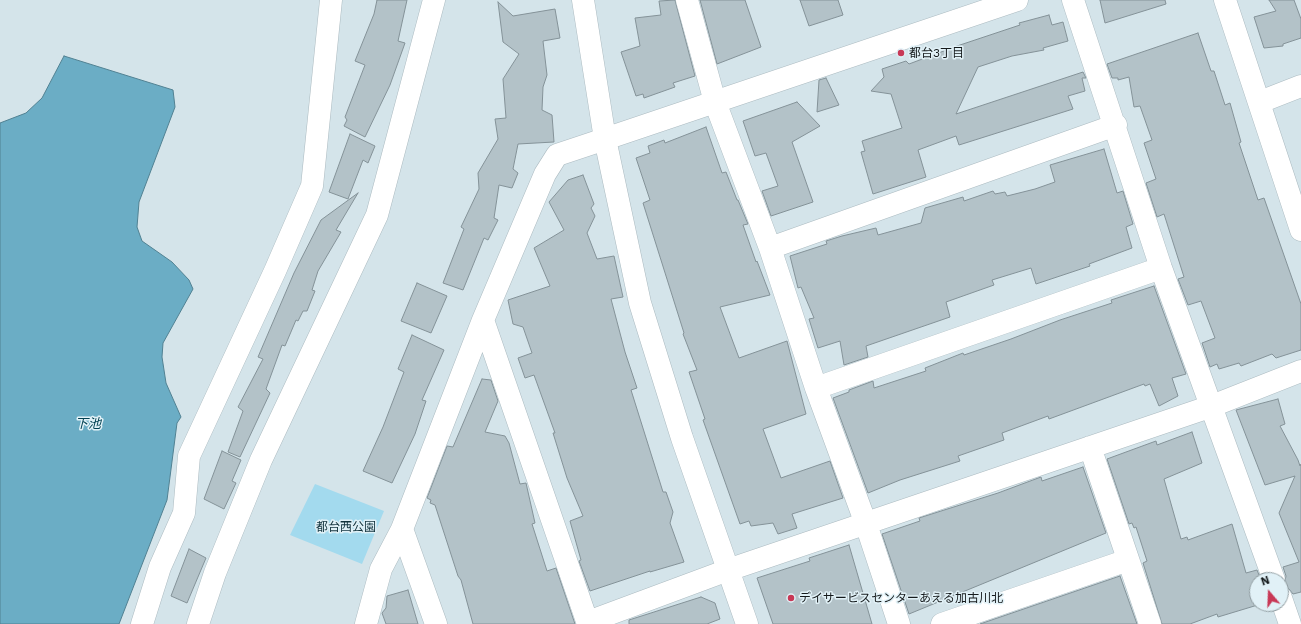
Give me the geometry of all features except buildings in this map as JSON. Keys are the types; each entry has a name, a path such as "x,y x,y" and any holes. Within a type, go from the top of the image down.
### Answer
{"street":[{"path":"142,624 160,567 184,513 189,456 275,271 312,186 330,0"},
{"path":"198,624 214,573 261,460 377,215 434,0"},
{"path":"582,0 605,139 640,303 682,438 747,624"},
{"path":"687,0 715,102 770,248 816,388 866,524 899,624"},
{"path":"366,624 381,569 402,529 483,320 545,174 557,155 1017,0"},
{"path":"1073,0 1116,125 1161,268 1271,572"},
{"path":"1225,0 1260,102 1301,230"},
{"path":"1260,102 1301,86"},
{"path":"770,248 1116,125"},
{"path":"816,388 1161,268"},
{"path":"483,320 588,623 728,570 1212,406 1301,371"},
{"path":"1090,447 1150,624"},
{"path":"402,529 436,624"},
{"path":"942,624 1128,560"},
{"path":"1286,612 1290,624"}],"green space":[{"name":"都台西公園","path":"315,484 384,511 362,564 290,535"}],"water":[{"name":"下池","path":"64,56 173,90 175,107 139,202 137,227 142,241 172,262 189,280 193,289 163,343 162,357 166,383 181,417 177,423 167,500 119,624 0,624 0,123 26,113 42,98"}],"place":[{"name":"都台3丁目","path":"901,53"},
{"name":"デイサービスセンターあえる加古川北","path":"791,598"}]}
